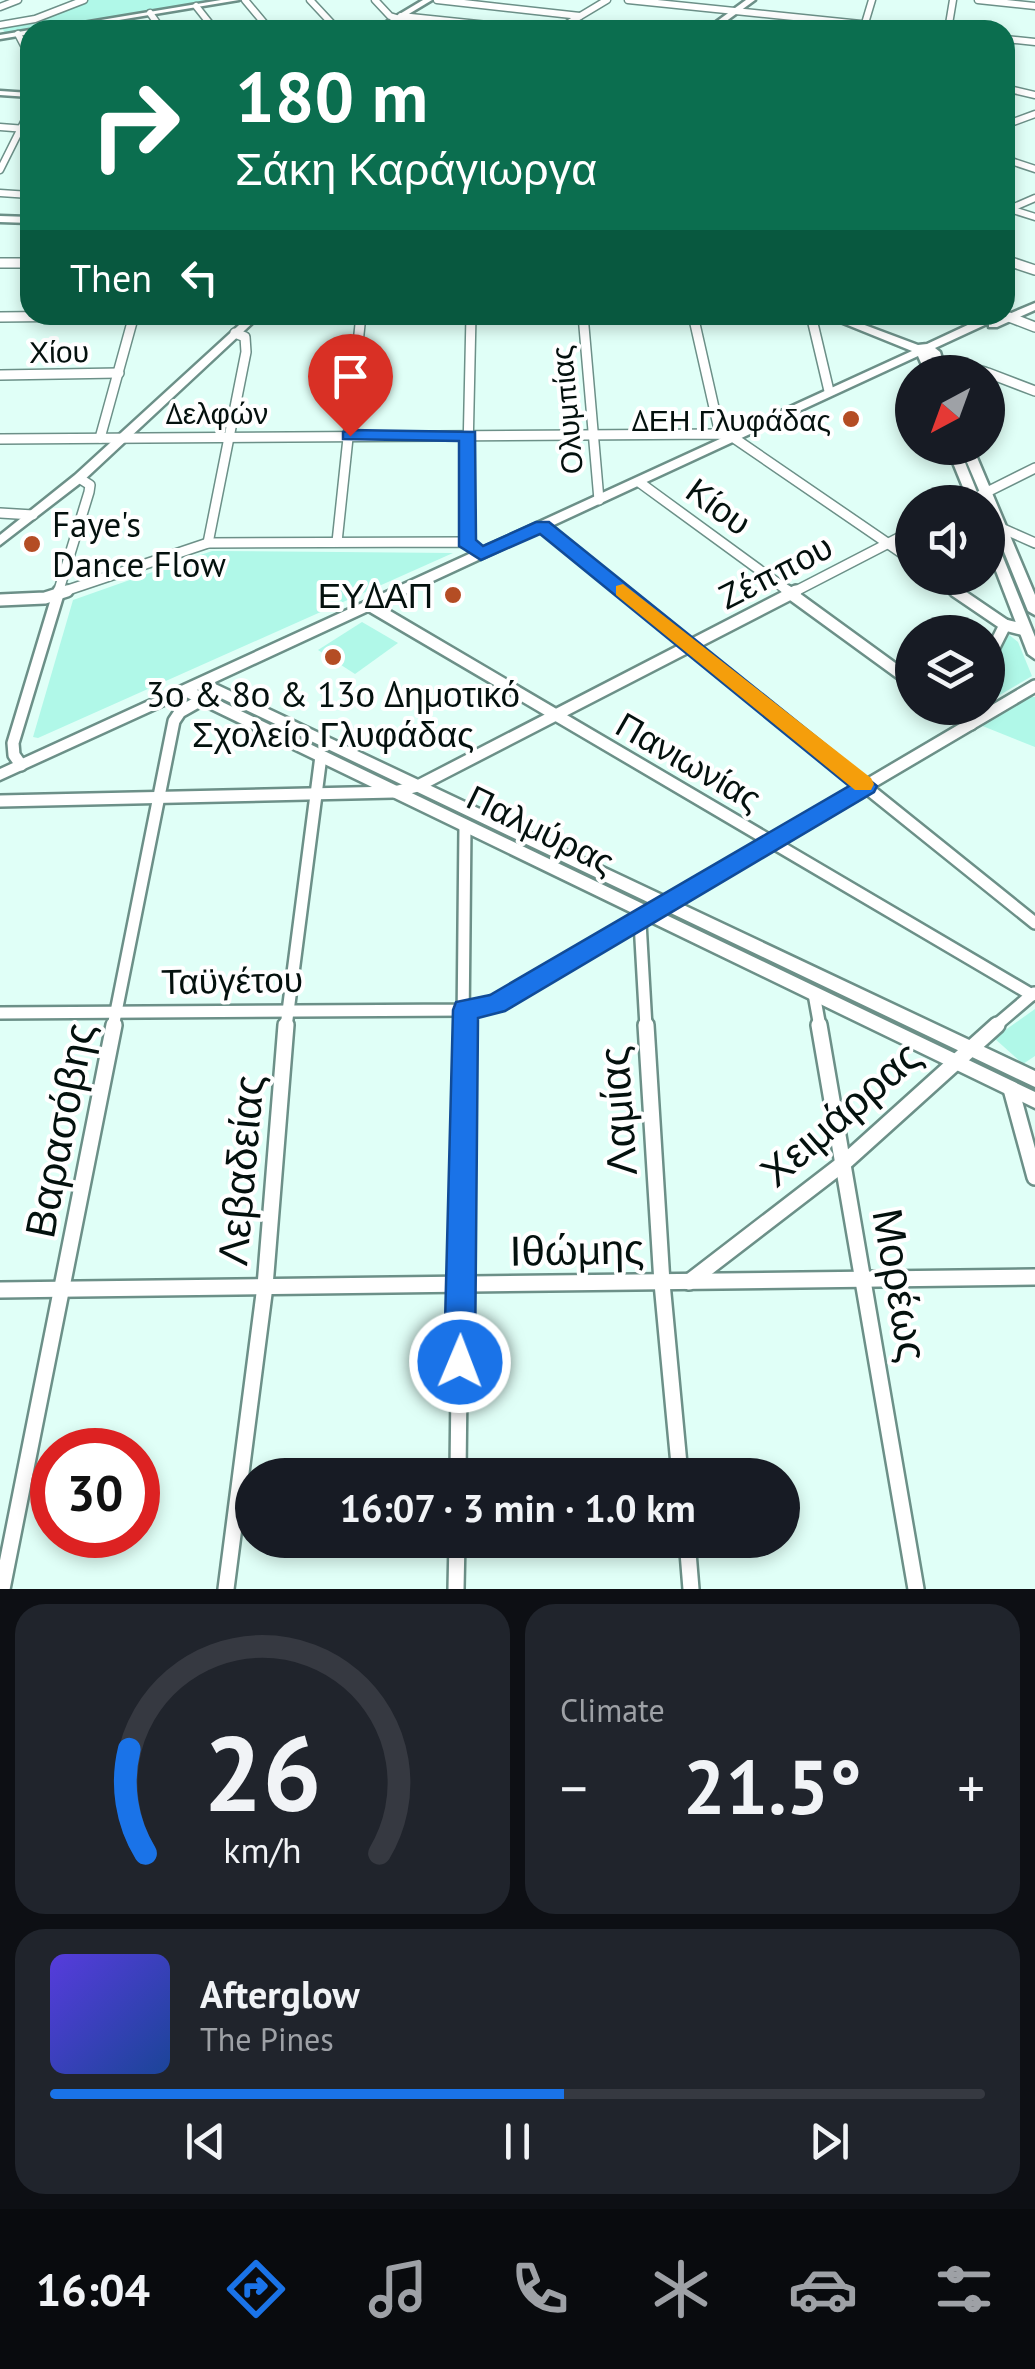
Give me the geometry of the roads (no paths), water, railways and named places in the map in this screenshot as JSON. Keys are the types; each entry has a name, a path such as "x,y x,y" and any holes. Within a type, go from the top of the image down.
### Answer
{"main road":[{"path":"722,20 751,0"},
{"path":"0,541 79,478 244,325"},
{"path":"855,325 929,355"},
{"path":"202,691 369,606 639,482 727,436 821,402 983,325"},
{"path":"802,407 829,391 927,352"},
{"path":"1005,554 1035,611"},
{"path":"1005,568 1035,654"},
{"name":"Παλμύρας","path":"21,765 184,690 202,691 418,786 1035,1079"},
{"name":"Παλμύρας","path":"202,691 321,756 645,918 1035,1100"},
{"path":"0,775 21,765"}],"street":[{"path":"0,7 18,0"},
{"path":"32,20 84,0"},
{"path":"104,20 234,0"},
{"path":"245,0 262,20"},
{"path":"310,0 329,20"},
{"path":"375,0 405,20"},
{"path":"395,20 428,0"},
{"path":"438,0 580,16"},
{"path":"573,20 607,0"},
{"path":"628,0 808,20"},
{"path":"978,0 1035,6"},
{"path":"196,6 207,20"},
{"path":"150,13 155,20"},
{"path":"399,18 422,20"},
{"path":"2,32 18,34 20,38"},
{"path":"1016,121 1035,114"},
{"path":"1016,121 1035,127"},
{"path":"1,167 20,138"},
{"path":"100,438 131,325"},
{"path":"337,542 360,325"},
{"path":"466,542 471,325"},
{"name":"Ολυμπίας","path":"585,325 599,500"},
{"path":"696,325 727,436 895,549"},
{"path":"813,325 829,391"},
{"path":"208,543 247,340 235,333"},
{"name":"Χίου","path":"0,374 119,373"},
{"path":"1005,380 1035,391"},
{"name":"Δελφών","path":"0,439 727,436"},
{"path":"1003,485 1035,468"},
{"path":"21,765 14,755 14,743 89,492 90,485 79,478"},
{"name":"Κίου","path":"639,482 895,669"},
{"path":"0,513 33,515"},
{"path":"542,526 1035,922"},
{"path":"1005,534 1035,543"},
{"name":"Ζέππου","path":"0,800 394,792 418,786 895,540"},
{"path":"0,600 30,600 58,594 208,543 466,542 481,554"},
{"path":"961,595 990,615"},
{"name":"Πανιωνίας","path":"369,606 1034,993"},
{"path":"1005,625 1025,630"},
{"name":"Ταϋγέτου","path":"1005,701 1035,686"},
{"name":"Βαρασόβης","path":"2,1589 174,721 202,691"},
{"name":"Ταϋγέτου","path":"0,1013 290,1008 466,1010 496,1004 969,725"},
{"name":"Λεβαδείας","path":"226,1589 265,1286 290,1008 321,756"},
{"path":"458,1458 465,826"},
{"name":"Λαμίας","path":"645,918 662,1283 678,1458"},
{"name":"Χειμάρρας","path":"688,1282 845,1162 1034,993"},
{"name":"Μορέως","path":"814,994 916,1589"},
{"path":"1012,1089 1035,1177"},
{"name":"Ιθώμης","path":"0,1290 1035,1278"},
{"path":"456,1558 456,1589"},
{"path":"688,1558 691,1589"}],"place":[{"name":"ΔΕΗ Γλυφάδας","path":"851,419"},
{"name":"Faye's Dance Flow","path":"32,544"},
{"name":"ΕΥΔΑΠ","path":"453,595"},
{"name":"3ο & 8ο & 13ο Δημοτικό Σχολείο Γλυφάδας","path":"333,657"}]}
